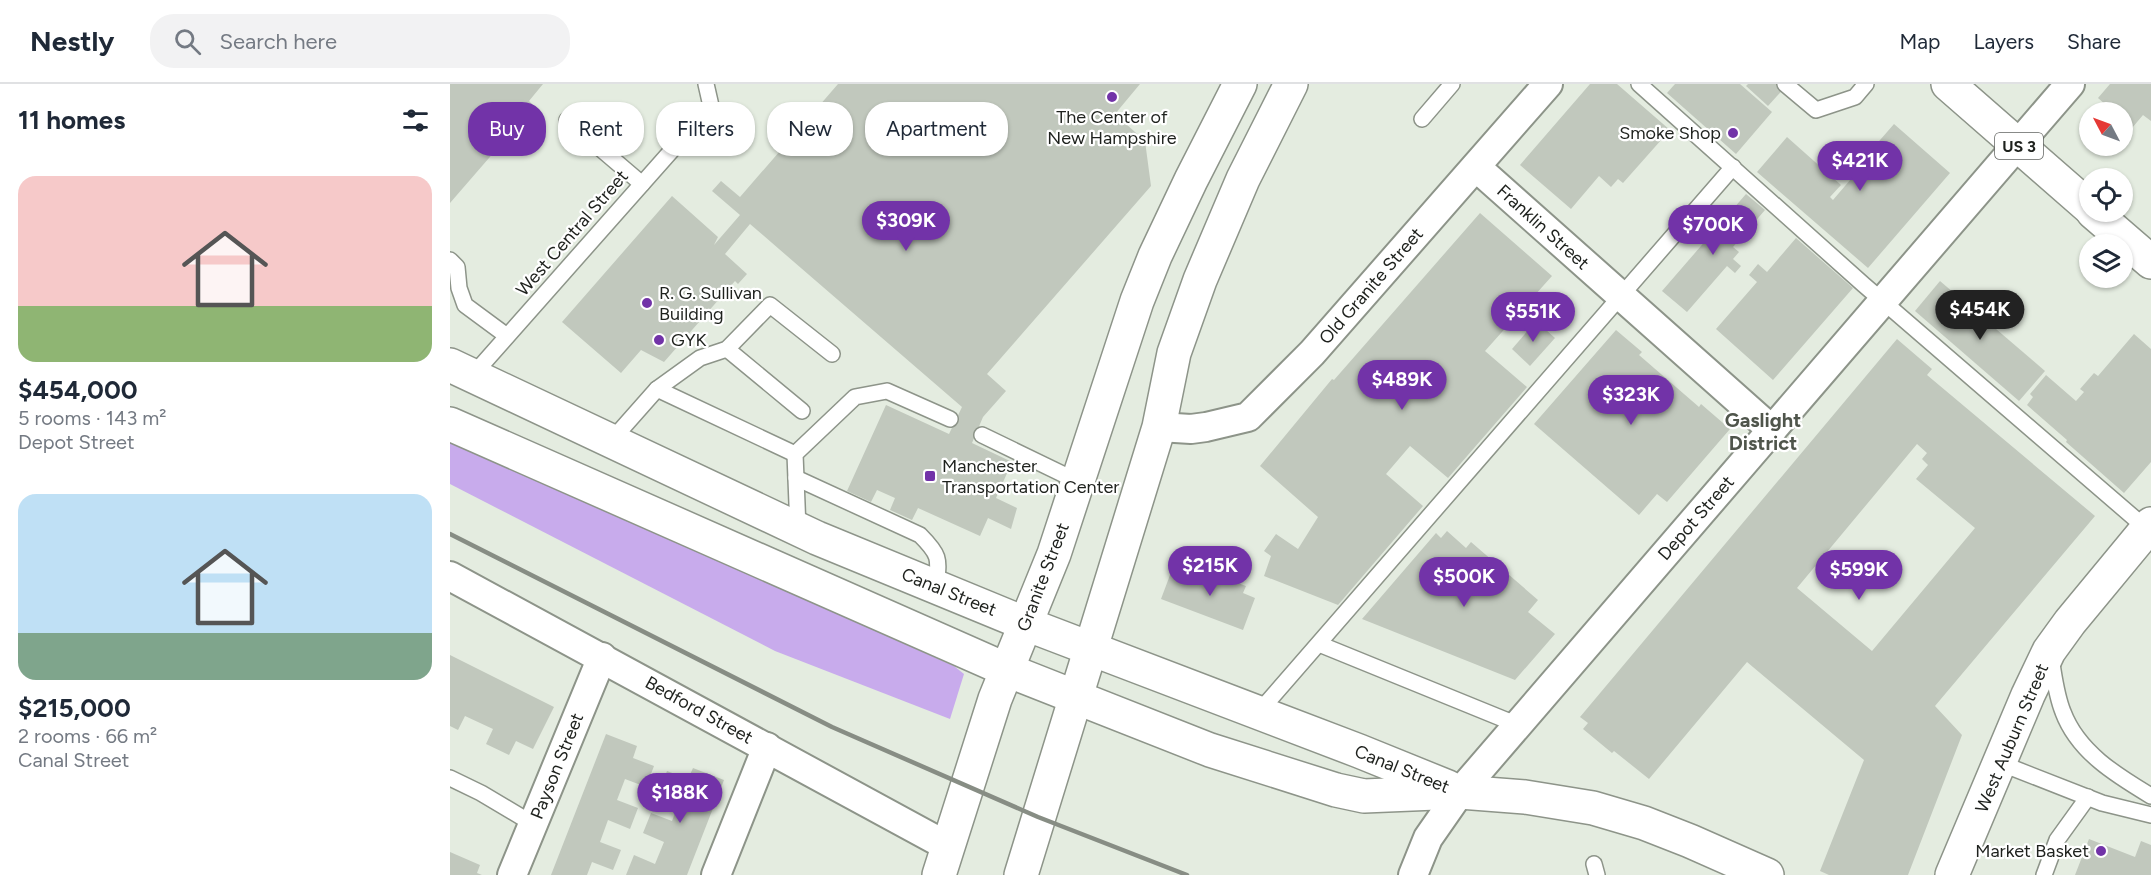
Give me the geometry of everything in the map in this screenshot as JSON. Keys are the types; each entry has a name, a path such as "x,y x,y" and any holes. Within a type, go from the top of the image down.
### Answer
{"street":[{"name":"Granite Street","path":"943,860 995,699 1054,554 1137,301 1155,256 1191,180 1240,84"},
{"path":"1021,875 1160,427 1174,353 1200,280 1243,179 1292,84"},
{"name":"Old Granite Street","path":"1160,427 1191,429 1248,417 1312,353 1548,84"},
{"name":"US 3","path":"1948,84 2079,198"},
{"name":"Depot Street","path":"1413,875 1428,838 1460,792 2070,84"},
{"name":"Franklin Street","path":"1476,167 1772,430"},
{"path":"2105,222 2151,262"},
{"name":"Canal Street","path":"461,370 798,529 1026,624 1460,792"},
{"name":"Canal Street","path":"450,424 1007,670 1210,750 1336,790 1364,796 1460,792 1526,797 1593,808 1644,823 1767,875"},
{"name":"West Auburn Street","path":"1952,875 2049,651 2149,526"},
{"name":"Bedford Street","path":"450,576 767,747 943,860"},
{"name":"Payson Street","path":"512,875 602,657"},
{"path":"717,875 767,747"}],"lane":[{"name":"West Central Street","path":"461,370 507,336 711,106 706,84"},
{"path":"1422,119 1452,84"},
{"path":"1639,84 1883,301 2149,526"},
{"path":"1785,84 1816,110 1855,97 1866,84"},
{"path":"609,156 642,184"},
{"path":"1258,713 1733,167"},
{"path":"450,260 457,267 459,288 465,305 507,336"},
{"path":"611,441 657,389 700,358 727,349 770,305 832,354"},
{"path":"727,349 802,411"},
{"path":"657,389 795,454"},
{"path":"798,529 795,454 855,397 887,391 950,419"},
{"path":"982,435 1077,481"},
{"path":"796,478 920,535 932,547 939,560 936,587"},
{"path":"1319,644 1518,725"},
{"path":"2049,651 2060,704 2066,721 2076,738 2102,764 2151,796"},
{"path":"2000,763 2102,803 2151,815"},
{"path":"450,778 481,793 533,824"},
{"path":"2044,875 2057,840 2088,797"}],"shaded area":[{"path":"450,440 954,666 964,674 950,719 775,651 450,484"}],"building":[{"path":"450,84 543,84 530,102 468,102 468,156 491,156 450,203"},
{"path":"838,84 1140,84 1115,114 1145,141 1151,186 987,374 1006,391 983,417 972,443 1012,462 996,498 1017,508 1011,529 988,518 980,536 918,508 912,520 890,510 895,498 877,490 871,502 847,491 886,405 949,434 962,407 750,224 725,254 747,274 738,284 735,281 664,362 641,350 621,373 562,322 672,196 718,237 714,245 740,215 712,191 721,181 740,197 776,156 853,156 853,102 822,102"},
{"path":"1590,84 1617,84 1670,130 1623,183 1618,179 1611,187 1599,176 1571,209 1520,165"},
{"name":"Smoke Shop","path":"1675,84 1740,84 1772,112 1736,154 1667,93"},
{"path":"1748,84 1788,84 1768,106 1746,86"},
{"path":"2110,84 2151,84 2151,121 2143,115 2133,127 2133,102 2103,102 2098,98"},
{"path":"1894,124 1950,173 1868,268 1757,172 1787,137 1841,185 1830,197 1833,200 1862,166 1860,163"},
{"path":"1746,194 1765,210 1733,247 1739,252 1733,259 1741,266 1735,273 1727,266 1687,312 1662,291"},
{"path":"1480,213 1552,276 1485,351 1527,387 1448,478 1410,446 1386,474 1423,506 1338,605 1264,576 1271,556 1264,551 1276,534 1298,549 1318,517 1260,466 1332,379 1334,380"},
{"path":"1796,238 1853,288 1773,380 1716,329 1757,282 1749,275 1758,264 1767,272"},
{"path":"1940,281 2045,371 2019,401 1915,311"},
{"path":"1536,321 1555,338 1530,366 1512,349"},
{"path":"1616,330 1642,352 1639,355 1699,407 1701,404 1730,429 1667,502 1657,494 1639,515 1534,424"},
{"path":"2134,334 2151,349 2151,462 2124,493 2027,405 2033,397 2030,394 2046,375 2076,401 2084,392 2080,389 2094,373 2098,376"},
{"path":"1897,339 1932,369 1927,375 2095,516 1935,706 1962,735 1908,875 1829,875 1820,871 1864,760 1747,662 1649,779 1583,729 1588,723 1580,717","holes":["1917,444 1927,453 1922,459 1928,465 1916,479 1975,528 1872,651 1797,588"]},
{"path":"1447,531 1466,548 1471,542 1538,600 1528,612 1555,634 1515,680 1362,619 1436,533 1441,538"},
{"path":"1173,567 1205,579 1208,572 1246,586 1243,593 1255,598 1243,630 1161,599"},
{"path":"450,655 554,707 533,749 516,741 509,755 486,744 493,729 465,716 458,730 450,726"},
{"path":"606,734 637,746 633,758 654,766 646,787 625,779 617,800 638,808 630,829 608,820 600,842 621,850 613,870 592,862 587,875 551,875"},
{"path":"693,768 724,780 687,875 626,875 634,855 655,864 664,842 643,833 651,813 672,821 680,800 659,792 667,771 688,779"},
{"name":"Market Basket","path":"2089,839 2135,857 2141,841 2151,845 2151,875 2075,875"},
{"path":"450,852 480,865 477,873 482,875 450,875"}],"railway":[{"path":"450,534 832,727 1038,817 1187,875"}],"place":[{"name":"The Center of New Hampshire","path":"1112,97"},
{"name":"Smoke Shop","path":"1733,133"},
{"name":"R. G. Sullivan Building","path":"647,303"},
{"name":"GYK","path":"659,340"},
{"name":"Manchester Transportation Center","path":"930,476"},
{"name":"Market Basket","path":"2101,851"}],"district":[{"name":"Gaslight District","path":"1763,432"}]}
